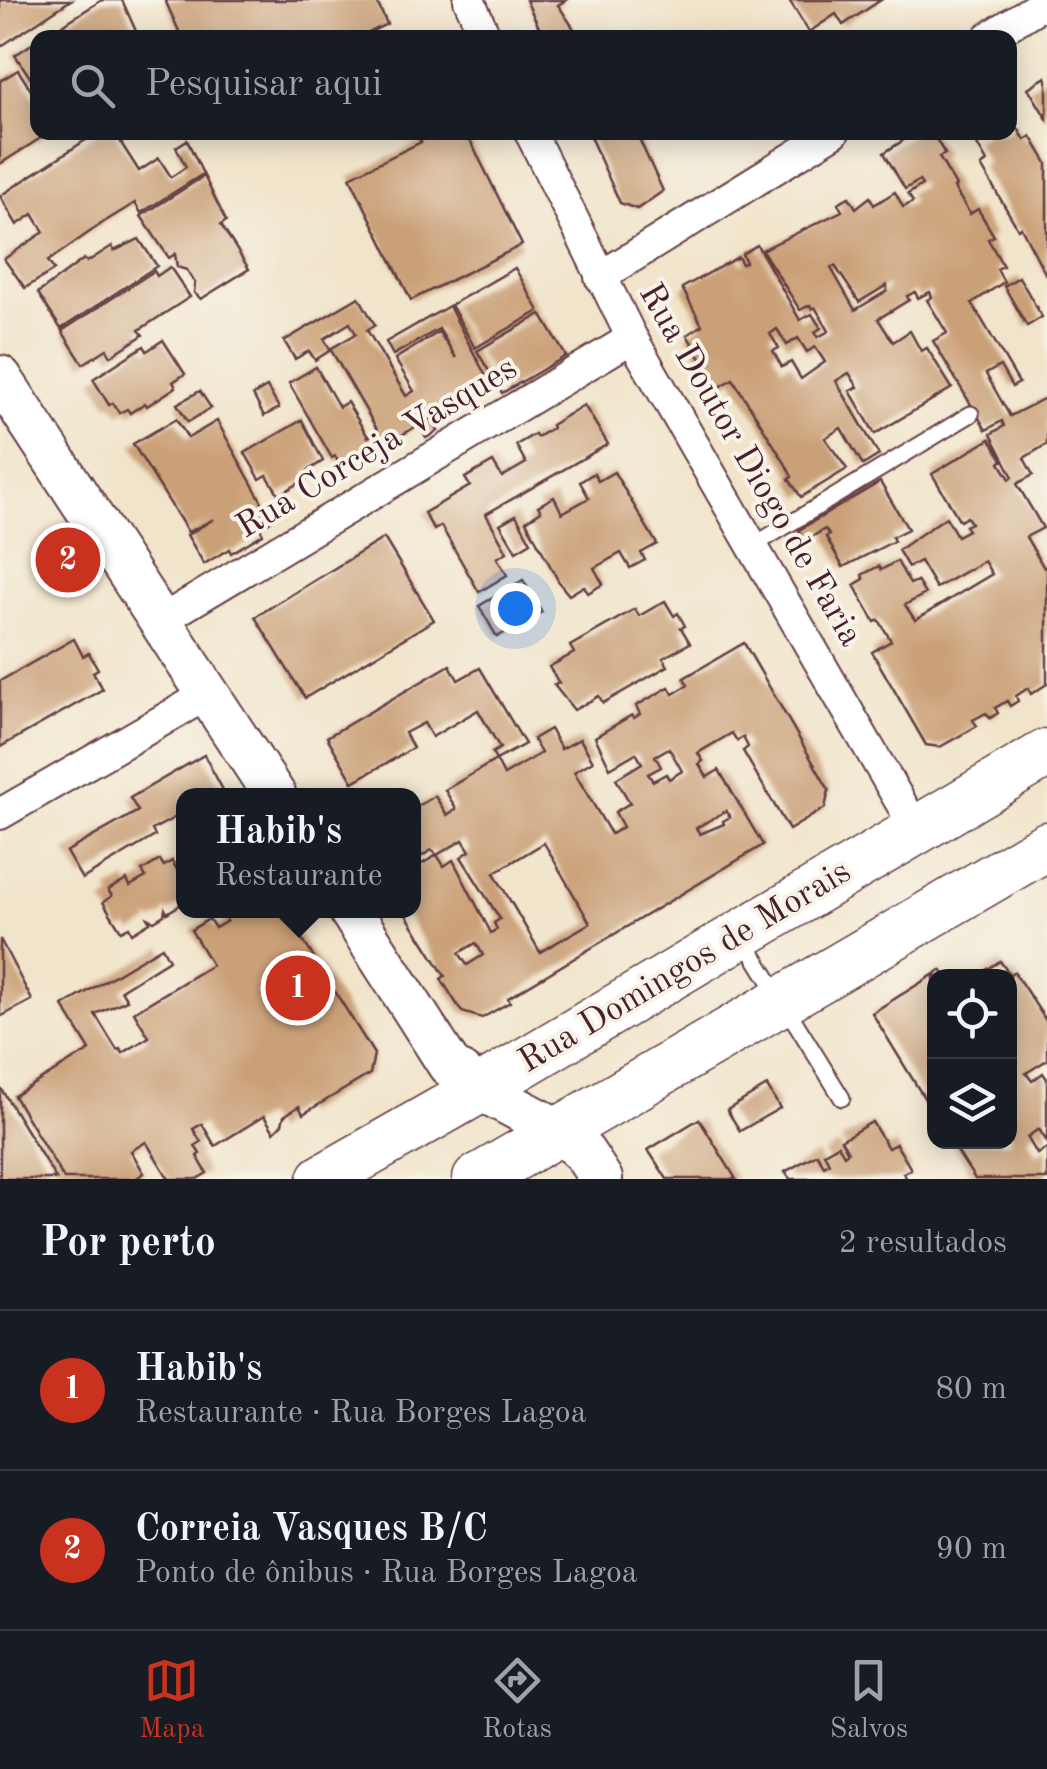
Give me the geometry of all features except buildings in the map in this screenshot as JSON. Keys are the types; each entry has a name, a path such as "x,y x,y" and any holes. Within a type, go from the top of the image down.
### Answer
{"main road":[{"name":"Rua Domingos de Morais","path":"322,1179 1047,753"},
{"path":"477,1179 1047,846"}],"street":[{"path":"469,0 482,30"},
{"path":"1001,30 1047,1"},
{"name":"Rua Doutor Diogo de Faria","path":"534,140 632,338 916,829"},
{"path":"600,277 821,140"},
{"name":"Rua Corceja Vasques","path":"160,621 632,338"},
{"path":"0,376 270,788"},
{"path":"0,814 208,694"},
{"path":"355,918 450,1065 480,1089 560,1131 584,1153 601,1179"}],"lane":[{"path":"751,547 971,414"},
{"path":"740,933 842,1098"}],"place":[{"name":"Correia Vasques B/C","path":"68,560"},
{"name":"Habib's","path":"298,988"}]}
